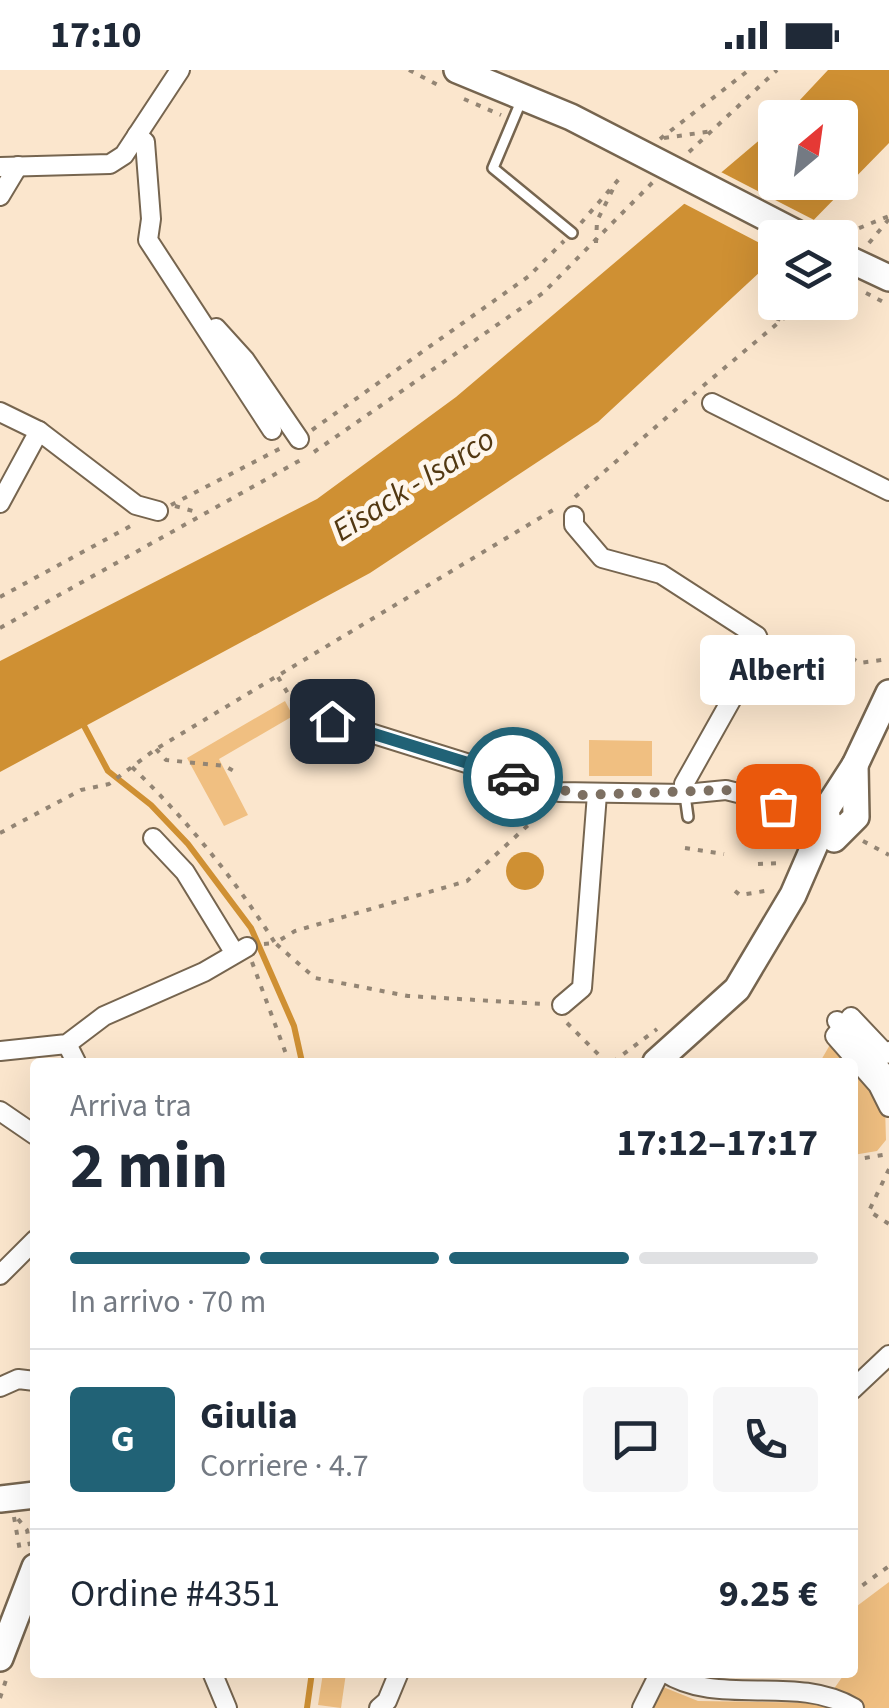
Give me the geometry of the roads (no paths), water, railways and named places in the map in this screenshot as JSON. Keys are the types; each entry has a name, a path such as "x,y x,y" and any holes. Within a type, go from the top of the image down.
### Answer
{"street":[{"path":"0,196 9,166 110,164 124,155 180,70"},
{"path":"457,70 518,108 682,165 775,220"},
{"path":"137,135 144,142 152,219 162,248 214,326 245,360 299,439"},
{"path":"152,219 148,240 272,430"},
{"path":"858,256 889,278"},
{"path":"712,403 889,491"},
{"path":"0,412 39,431 136,505 164,508"},
{"path":"0,503 39,431"},
{"path":"574,516 574,525 602,558 661,574 757,636 760,646 684,784 685,794"},
{"path":"660,1058 736,989 794,895 804,862 836,815 889,693"},
{"path":"326,720 560,792 747,793 792,810 836,815"},
{"path":"562,1005 582,988 597,794"},
{"path":"792,810 804,862"},
{"path":"0,1052 67,1044 104,1016 204,972 240,950 184,872 153,838"},
{"path":"855,1058 835,1036 840,1024 851,1017 886,1054 889,1051"},
{"path":"840,1024 889,1078"},
{"path":"67,1044 74,1058"},
{"path":"858,1062 878,1084 889,1107"},
{"path":"0,1111 30,1132"},
{"path":"0,1274 30,1245"},
{"path":"858,1384 889,1355"},
{"path":"0,1387 18,1379 30,1380"},
{"path":"0,1499 30,1496"},
{"path":"0,1658 29,1558"},
{"path":"214,1678 226,1708"},
{"path":"379,1708 388,1701 397,1678"},
{"path":"642,1708 659,1678"},
{"path":"673,1678 702,1694 804,1693 854,1708"}],"lane":[{"path":"518,108 493,168 572,233"},
{"path":"685,794 688,817"}],"water":[{"path":"828,70 889,70 889,143 858,175 858,100 800,100"},
{"name":"Eisack - Isarco","path":"758,141 758,200 833,200 814,220 758,220 758,274 598,422 370,573 0,772 0,661 317,499 456,397"},
{"path":"525,852 538,858 544,871 538,884 525,890 512,884 506,871 512,858"}],"waterway":[{"path":"82,722 108,771 151,805 188,844 251,928 294,1026 301,1058"},
{"path":"307,1708 311,1678"}],"place":[{"name":"Alberti","path":"778,806"}]}
